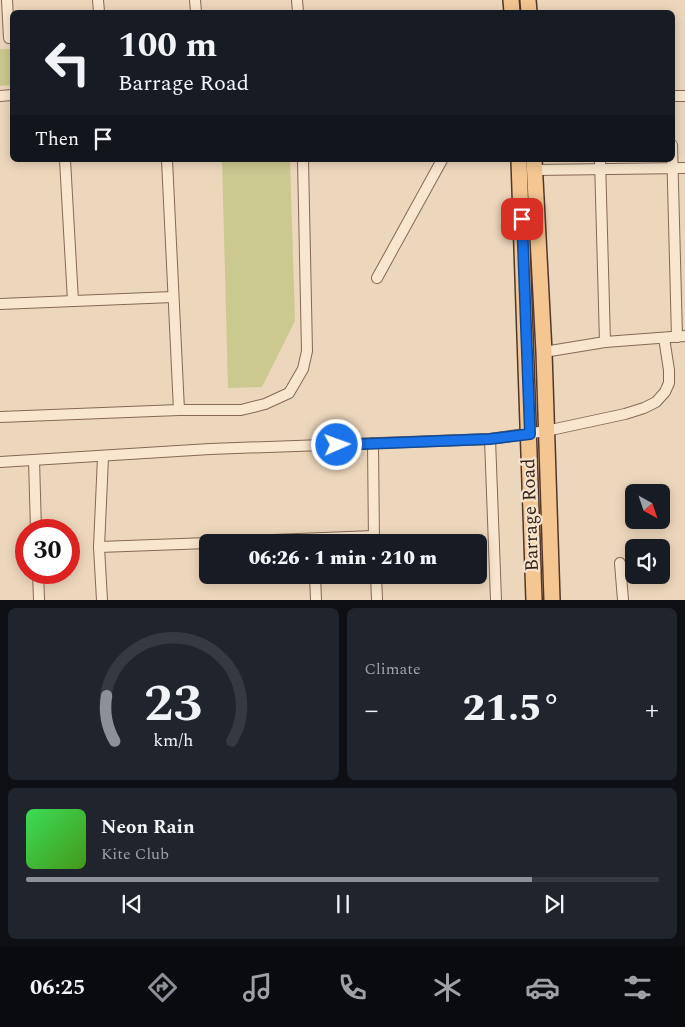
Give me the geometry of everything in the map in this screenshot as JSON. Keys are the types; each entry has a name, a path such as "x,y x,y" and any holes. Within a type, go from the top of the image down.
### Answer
{"main road":[{"name":"Barrage Road","path":"519,162 530,434 534,600"},
{"name":"Barrage Road","path":"535,165 544,352 552,600"}],"street":[{"path":"7,0 9,38"},
{"path":"65,162 73,301"},
{"path":"167,162 179,410"},
{"path":"0,417 179,410 241,410 265,404 289,393 303,369 307,351 304,162"},
{"path":"377,278 441,162"},
{"path":"544,352 605,342 681,337 673,162"},
{"path":"535,165 685,168"},
{"path":"600,165 605,342"},
{"path":"0,304 173,297"},
{"path":"0,462 210,450 490,439 530,434 625,414 656,402 665,392 669,382 664,338"},
{"path":"490,439 496,600"},
{"path":"373,443 374,534"},
{"path":"102,600 100,547 103,457"},
{"path":"34,460 36,519"},
{"path":"100,547 199,543"},
{"path":"620,563 623,600"},
{"path":"38,584 39,600"},
{"path":"315,584 316,600"},
{"path":"376,584 377,600"}],"shaded area":[{"path":"0,49 10,49 10,85 0,86"},
{"path":"222,162 290,162 295,321 262,387 228,388"}],"route":[{"path":"337,445 490,439 530,434 522,219"}]}
